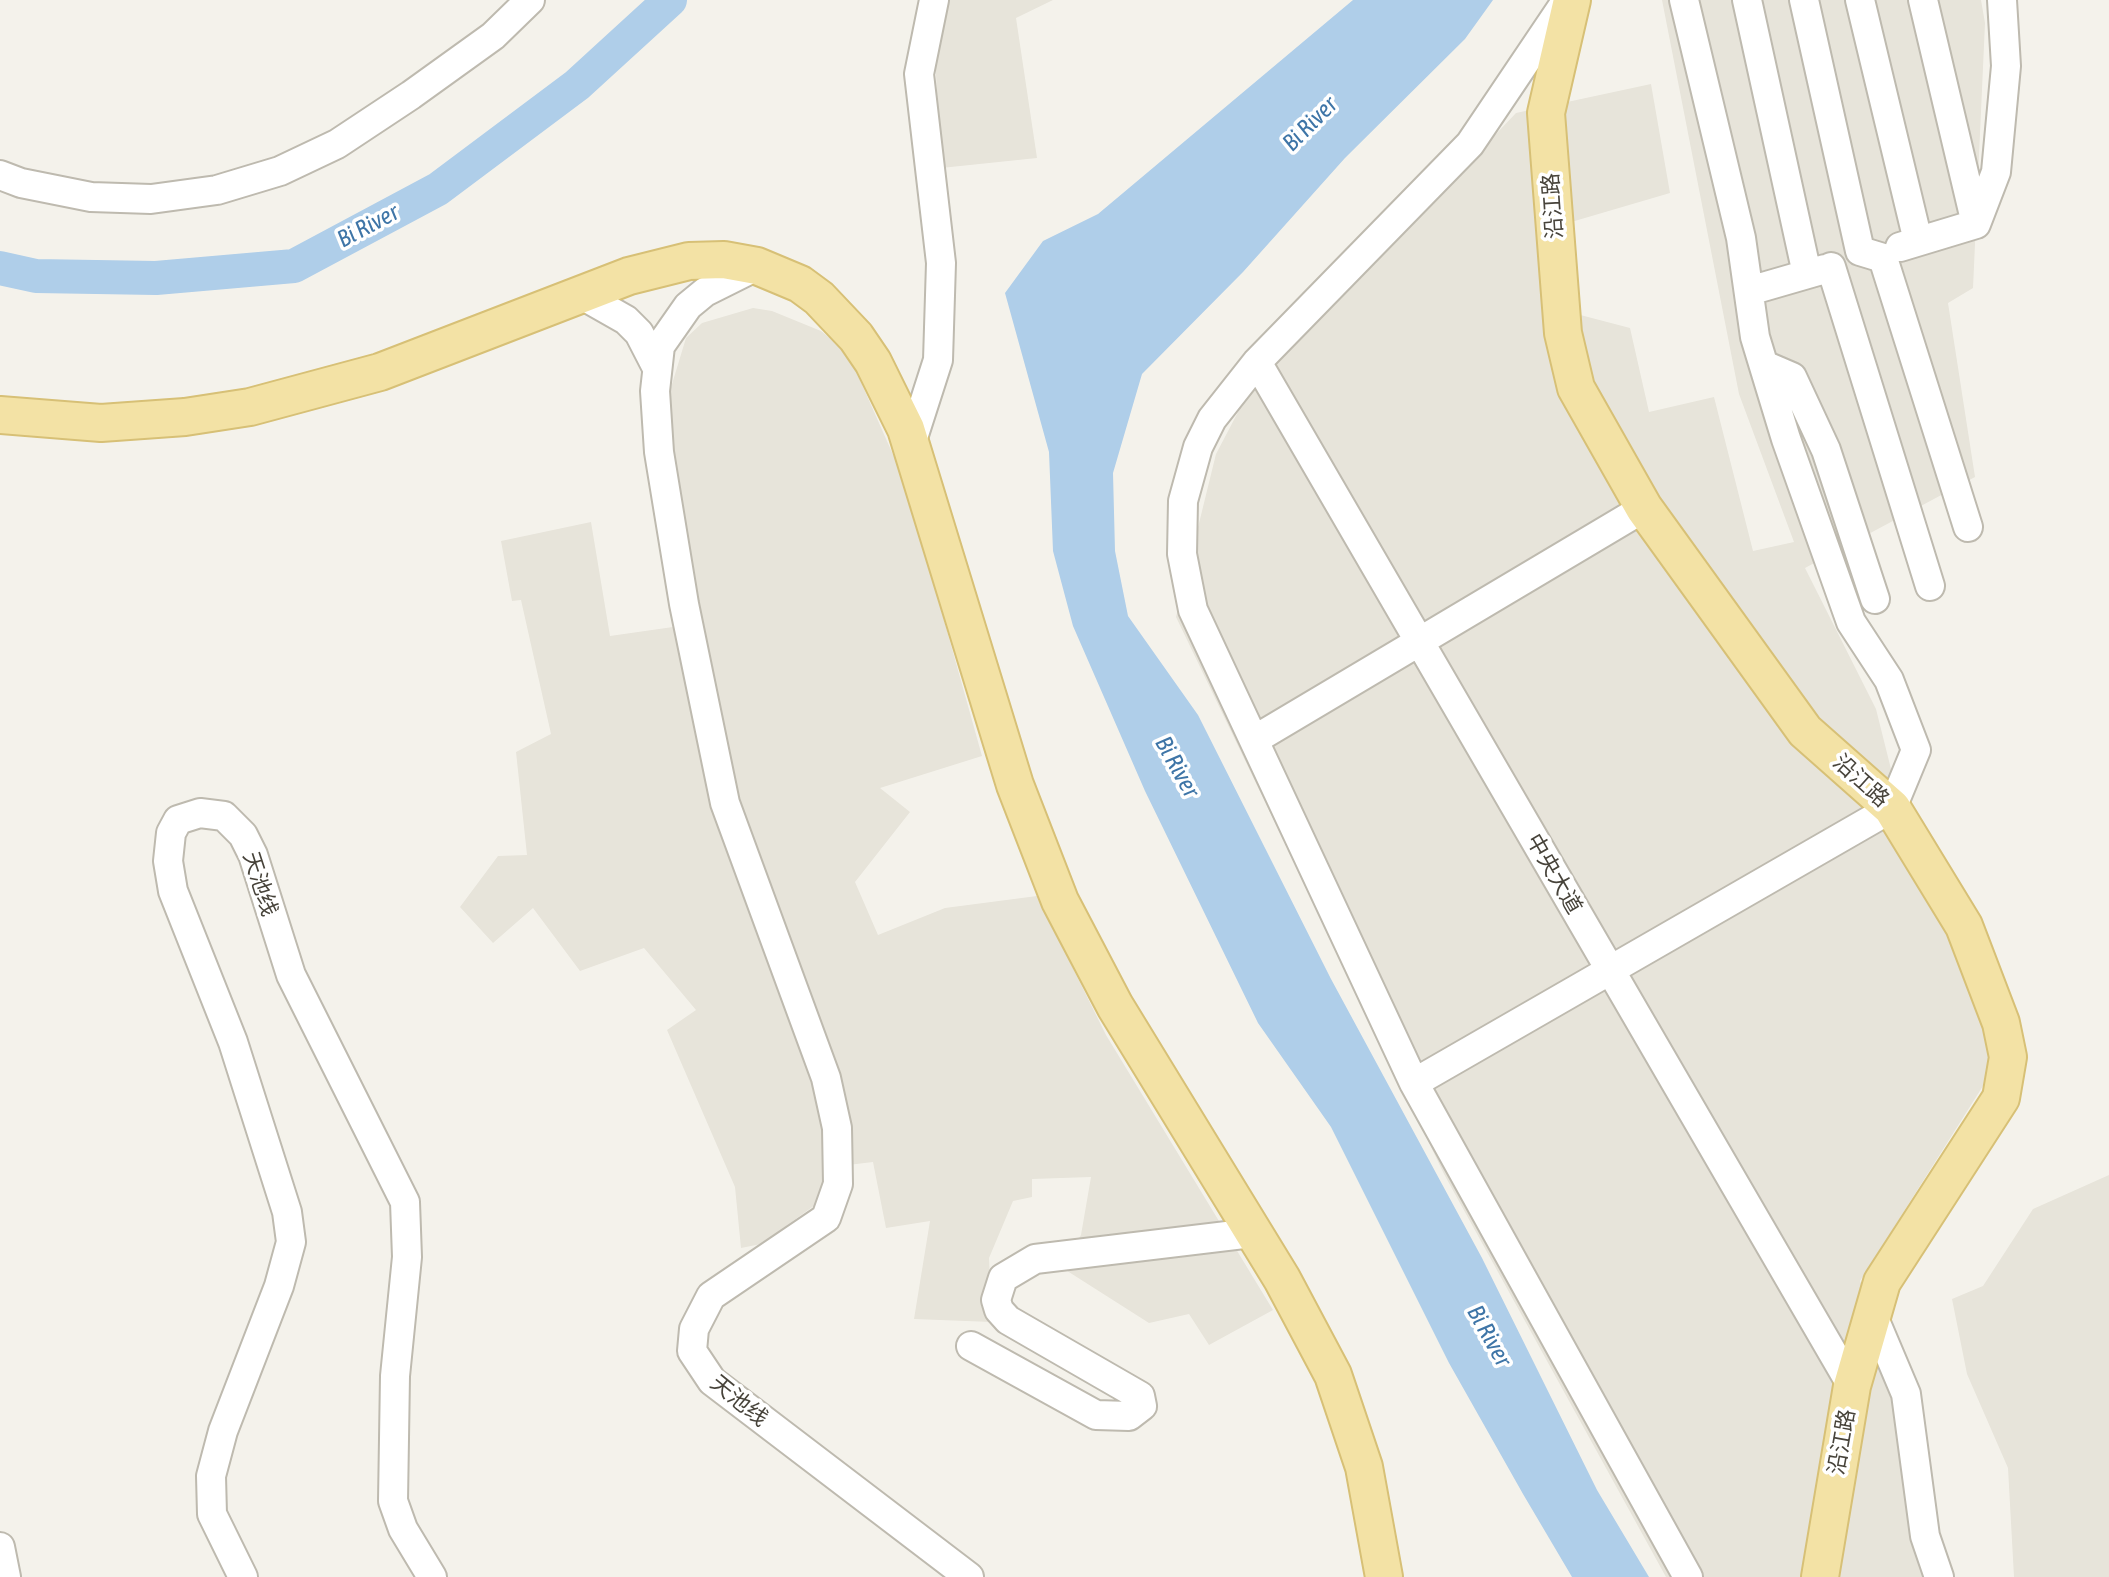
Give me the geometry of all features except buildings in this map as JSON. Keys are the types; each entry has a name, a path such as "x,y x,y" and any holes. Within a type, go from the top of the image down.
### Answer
{"main road":[{"name":"沿江路","path":"1570,0 1546,113 1563,333 1576,388 1644,508 1805,731 1892,808 1964,926 2001,1023 2008,1057 2001,1098 1882,1282 1852,1386 1820,1577"},
{"path":"0,415 101,423 185,417 250,407 380,372 643,272 689,261 724,260 757,266 800,284 838,315 873,362 911,444 1015,785 1060,901 1115,1006 1311,1331 1351,1421 1364,1467 1384,1577"}],"street":[{"path":"0,175 21,183 91,197 151,199 217,190 280,171 337,144 399,103 493,36 530,0"},
{"path":"911,444 938,360 941,263 919,74 934,0"},
{"path":"1570,0 1470,144 1257,362 1212,419 1198,447 1183,501 1185,579 1193,610 1414,1083 1688,1577"},
{"path":"1414,1083 1892,808 1916,750 1889,680 1851,622 1764,365 1741,238 1684,0"},
{"path":"1747,0 1819,271 1930,586"},
{"path":"1804,0 1860,251 1883,258 1968,527"},
{"path":"1860,0 1918,241"},
{"path":"1923,0 1976,224"},
{"path":"1976,224 1996,172 2006,66 2002,0"},
{"path":"1512,81 1546,113"},
{"path":"1749,291 1976,224"},
{"name":"天池线","path":"757,266 705,292 678,315 660,346 656,366 662,467 684,604 725,803 826,1078 837,1128 839,1160 835,1198 826,1218 711,1296 694,1329 692,1351 712,1381 969,1577"},
{"path":"582,295 626,320 639,333 656,366"},
{"name":"中央大道","path":"1257,362 1852,1386"},
{"path":"1764,365 1792,377 1826,450 1875,599"},
{"path":"1254,740 1644,508"},
{"name":"天池线","path":"243,1577 212,1514 211,1476 223,1431 279,1286 291,1242 287,1212 233,1042 173,891 168,861 171,833 178,820 200,813 224,816 243,835 253,855 291,975 405,1202 407,1257 395,1376 393,1501 403,1529 432,1577"},
{"path":"971,1346 1096,1415 1129,1416 1142,1406 1140,1396 1008,1320 999,1310 996,1300 1003,1278 1035,1259 1252,1233"},
{"path":"1873,1316 1906,1394 1925,1536 1939,1577"},
{"path":"0,1547 6,1577"}],"shaded area":[{"path":"932,0 1053,0 1016,18 1037,158 941,168"},
{"path":"1662,0 1981,0 1985,23 1973,288 1948,303 1975,477 1805,568 1876,709 1892,773 1995,1037 1988,1078 1860,1281 1917,1402 1932,1532 1948,1577 1666,1577 1444,1174 1176,617 1216,454 1247,395 1516,113 1651,84 1670,193 1544,230 1546,306 1630,328 1649,412 1714,397 1753,551 1794,542 1739,394"},
{"path":"753,308 772,311 821,331 848,353 906,484 982,756 880,788 910,812 855,882 878,935 945,908 1037,896 1106,1035 1273,1310 1209,1345 1189,1314 1149,1323 1061,1267 1081,1235 1091,1177 1032,1179 1032,1197 1013,1201 989,1258 992,1322 914,1319 930,1221 886,1228 873,1162 823,1168 822,1200 761,1244 741,1248 735,1187 667,1030 696,1010 644,948 580,971 533,908 493,943 460,907 498,856 527,855 516,752 551,734 521,600 512,601 501,541 591,522 610,636 701,623 676,491 669,394 686,338 702,323"},
{"path":"2109,1175 2109,1577 2014,1577 2008,1468 1967,1374 1952,1299 1983,1286 2033,1209"}],"water":[{"path":"1353,0 1493,0 1465,39 1345,158 1243,272 1142,374 1113,473 1115,551 1128,616 1198,715 1331,979 1482,1258 1597,1490 1649,1577 1572,1577 1523,1494 1449,1363 1331,1127 1258,1023 1145,791 1073,626 1053,551 1049,452 1005,293 1043,241 1098,214"}],"waterway":[{"name":"Bi River","path":"0,268 36,276 156,278 294,266 438,189 577,85 670,0"}]}
